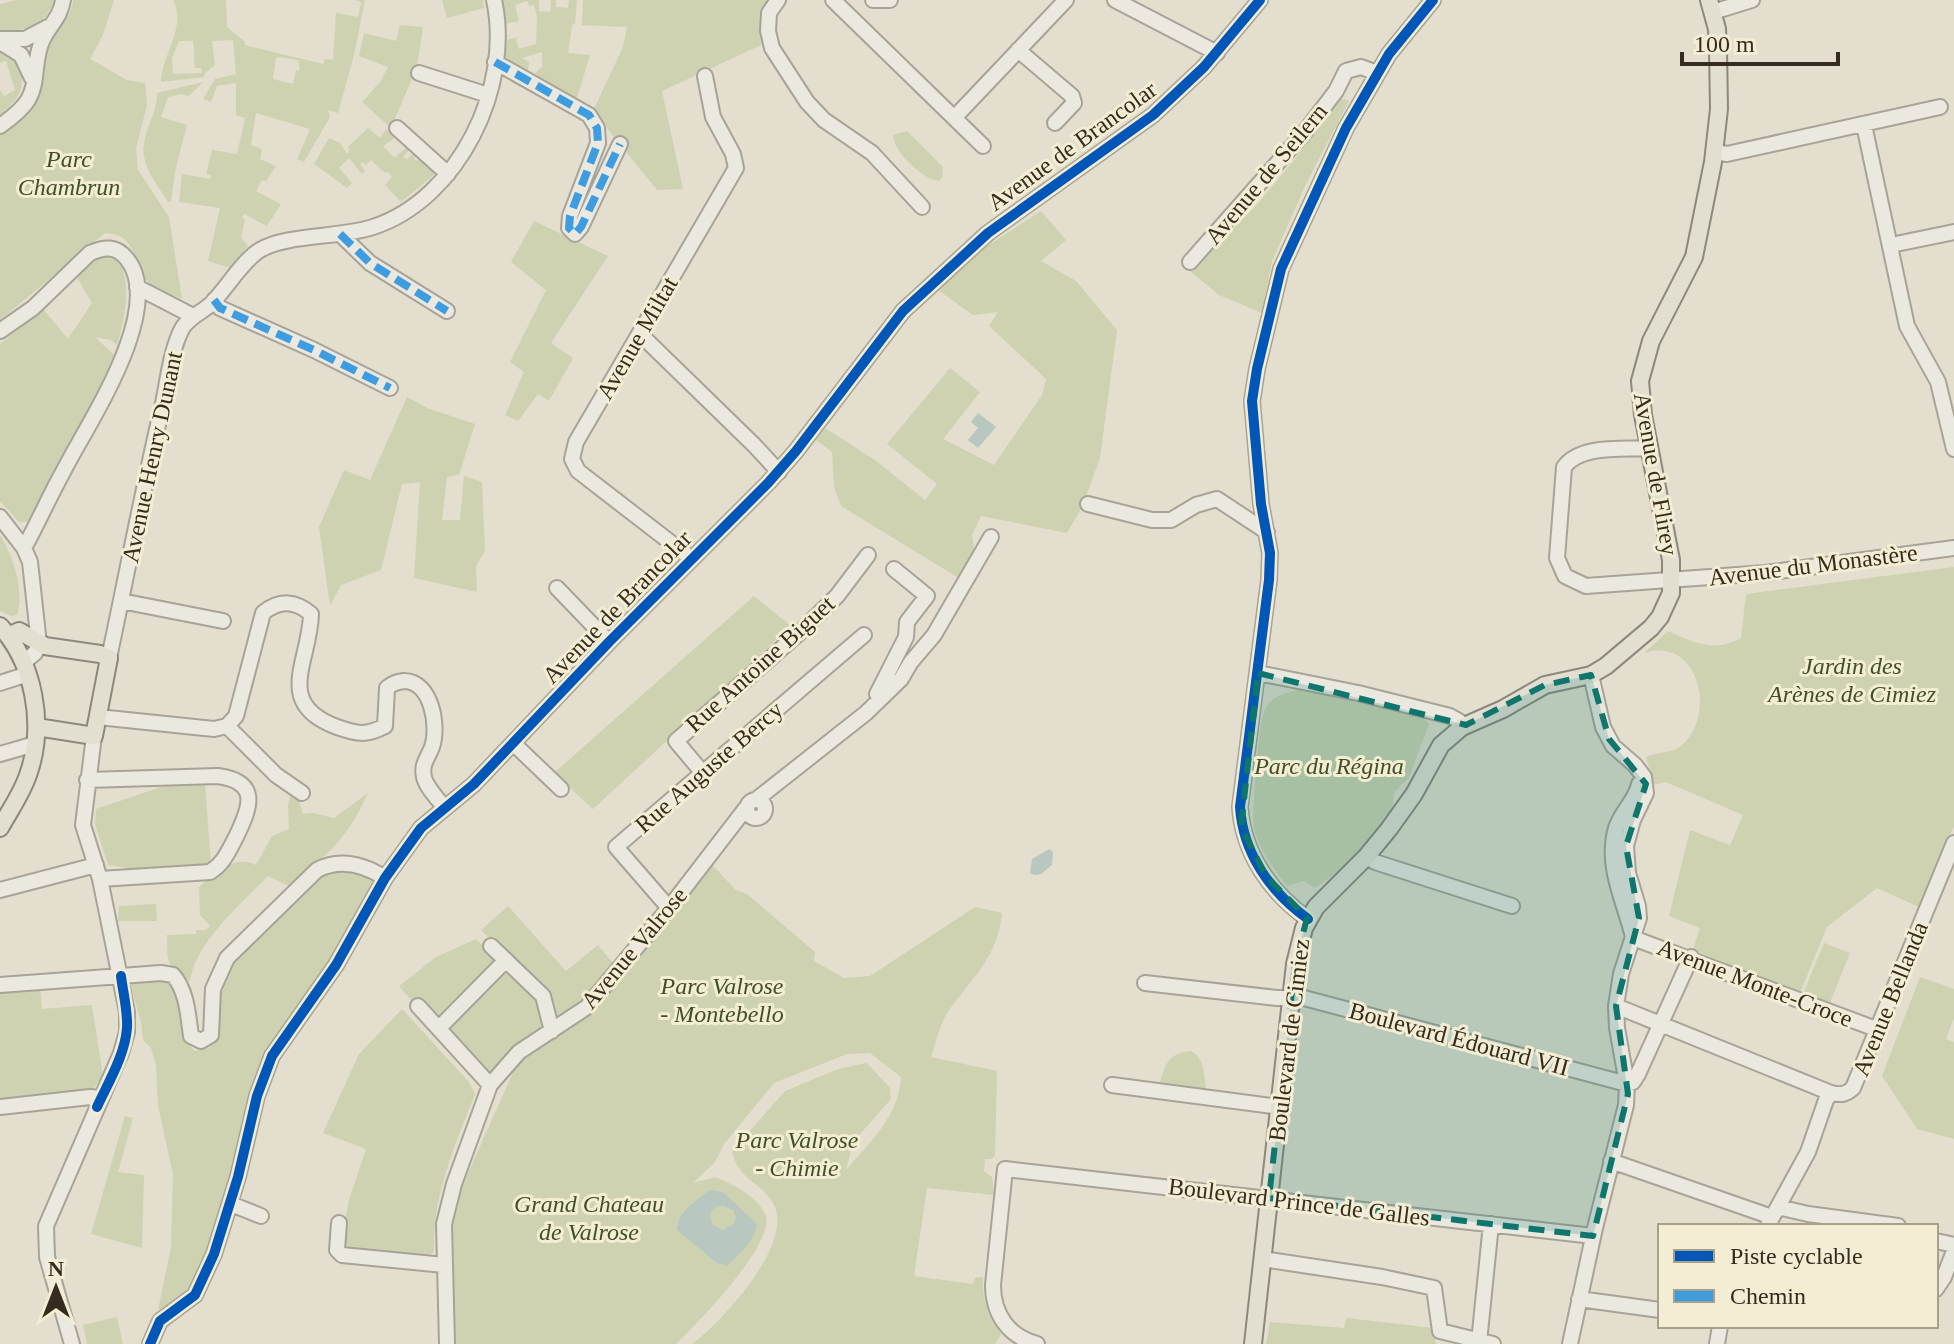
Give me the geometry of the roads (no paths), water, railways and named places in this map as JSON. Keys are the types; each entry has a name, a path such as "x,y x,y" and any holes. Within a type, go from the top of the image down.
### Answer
{"main road":[{"name":"Avenue de Flirey","path":"1673,580 1640,392 1651,341 1694,257 1715,152 1719,70 1717,29 1711,6"},
{"name":"Boulevard de Cimiez","path":"1253,1344 1297,950 1308,919 1325,896 1366,857 1407,803 1441,745 1462,727 1503,709 1545,685 1591,675 1606,666 1651,628 1667,604 1673,580"},
{"path":"8,631 39,644 109,658 94,736 36,736"},
{"path":"0,828 28,774 36,736 26,668 8,631"}],"street":[{"path":"0,126 27,101 38,51 62,10 63,0"},
{"name":"Avenue Henry Dunant","path":"109,658 146,473 179,337 193,316 214,300 262,249 373,227 425,197 448,174 470,143 488,95 498,26 494,0"},
{"path":"778,0 769,13 768,31 772,48 807,102 824,120 872,153 922,207"},
{"path":"833,0 983,146"},
{"path":"873,0 890,0"},
{"path":"954,118 1066,0"},
{"path":"1115,0 1217,53"},
{"path":"1308,919 1287,902 1266,876 1252,856 1241,827 1240,807 1269,580 1267,532 1252,416 1257,369 1287,251 1346,128 1377,73 1433,0"},
{"path":"1711,6 1752,0"},
{"name":"Avenue de Brancolar","path":"150,1344 160,1321 195,1295 214,1254 231,1204 257,1096 272,1056 336,965 385,878 421,828 474,784 609,642 779,472 843,392 884,333 915,299 988,233 1153,115 1217,53 1252,3"},
{"path":"0,41 25,39 52,25"},
{"path":"0,41 21,55 33,82"},
{"path":"1018,50 1072,96 1074,103 1055,123"},
{"path":"495,62 589,115 597,128 598,143 570,216 569,228 575,234 620,144"},
{"name":"Avenue de Seilern","path":"1190,262 1304,133 1336,91 1346,71 1361,67 1377,73"},
{"path":"419,73 488,95"},
{"name":"Avenue Miltat","path":"692,559 578,471 572,459 576,442 736,168 733,154 713,117 705,76"},
{"path":"1715,152 1727,154 1940,107"},
{"path":"1864,125 1907,326 1938,382 1954,449"},
{"path":"397,128 448,174"},
{"path":"1891,245 1954,232"},
{"path":"340,234 370,263 447,311"},
{"path":"0,331 33,308 78,263 101,248 114,248 134,267 137,287 134,321 116,374 24,548"},
{"path":"137,287 193,316"},
{"path":"214,300 220,308 384,381"},
{"path":"640,334 779,472"},
{"name":"Avenue du Monastère","path":"1650,448 1581,453 1571,458 1564,467 1557,558 1565,576 1576,583 1586,586 1765,573 1954,548"},
{"path":"1088,504 1152,520 1171,520 1196,505 1217,499 1267,532"},
{"path":"0,517 24,548 33,576 39,644 26,668 0,683"},
{"name":"Avenue Valrose","path":"447,1344 443,1234 447,1209 490,1085 519,1052 587,1007 752,804 866,713 901,679 934,635 991,537"},
{"name":"Rue Antoine Biguet","path":"702,772 676,741 798,634 837,596 868,555"},
{"path":"866,713 906,637 907,622 927,596 894,569"},
{"path":"557,588 609,642"},
{"path":"121,601 223,621"},
{"path":"8,631 36,602"},
{"path":"232,721 263,613 273,605 289,603 301,606 311,614 311,633 298,689 304,706 329,724 369,735 385,726 387,688 395,682 409,681 420,686 428,698 435,721 432,747 423,762 424,779 445,808"},
{"name":"Rue Auguste Bercy","path":"669,908 616,847 864,635"},
{"path":"1258,673 1450,716 1462,727"},
{"path":"1570,1344 1626,1105 1627,1084 1616,1006 1621,974 1639,918 1628,873 1626,846 1633,820 1646,793 1644,777 1609,739 1600,717 1591,675"},
{"path":"98,717 214,729 232,721"},
{"path":"232,721 276,775 302,793"},
{"path":"0,754 36,736"},
{"path":"72,1344 47,1257 45,1237 51,1212 127,1032 121,976 98,872 83,825 94,736"},
{"path":"513,743 561,789"},
{"path":"0,890 98,872 210,872 222,864 248,812 249,796 244,785 232,778 87,780"},
{"name":"Avenue Bellanda","path":"1831,1093 1841,1095 1853,1088 1954,843"},
{"path":"1366,857 1512,906"},
{"path":"0,985 161,973 173,975 179,982 187,1005 191,1036 201,1041 211,1035 213,989 227,958 317,870 341,862 385,878"},
{"name":"Avenue Monte-Croce","path":"1633,938 1691,957 1876,1029"},
{"path":"491,946 543,996 552,1031"},
{"path":"1627,1084 1633,1082 1638,1074 1691,957"},
{"path":"440,1027 506,960"},
{"name":"Boulevard Édouard VII","path":"1145,983 1304,998 1627,1084"},
{"path":"418,1006 490,1085"},
{"path":"1616,1006 1831,1093 1808,1152 1772,1217"},
{"path":"1112,1085 1280,1107"},
{"path":"0,1107 101,1098"},
{"path":"1611,1161 1772,1217 1808,1214 1883,1224"},
{"name":"Boulevard Prince de Galles","path":"1037,1344 1009,1330 994,1303 993,1285 1005,1169 1593,1236"},
{"path":"231,1204 261,1216"},
{"path":"339,1223 337,1250 342,1255 444,1265"},
{"path":"1262,1259 1434,1288 1440,1331 1486,1343 1491,1224"},
{"path":"1938,1286 1954,1251"},
{"path":"1579,1299 1658,1310"}],"park label":[{"name":"Parc Chambrun","path":"69,173"},
{"name":"Jardin des Arènes de Cimiez","path":"1852,680"},
{"name":"Parc du Régina","path":"1329,766"},
{"name":"Parc Valrose - Montebello","path":"722,1000"},
{"name":"Parc Valrose - Chimie","path":"797,1154"},
{"name":"Grand Chateau de Valrose","path":"589,1218"}]}
